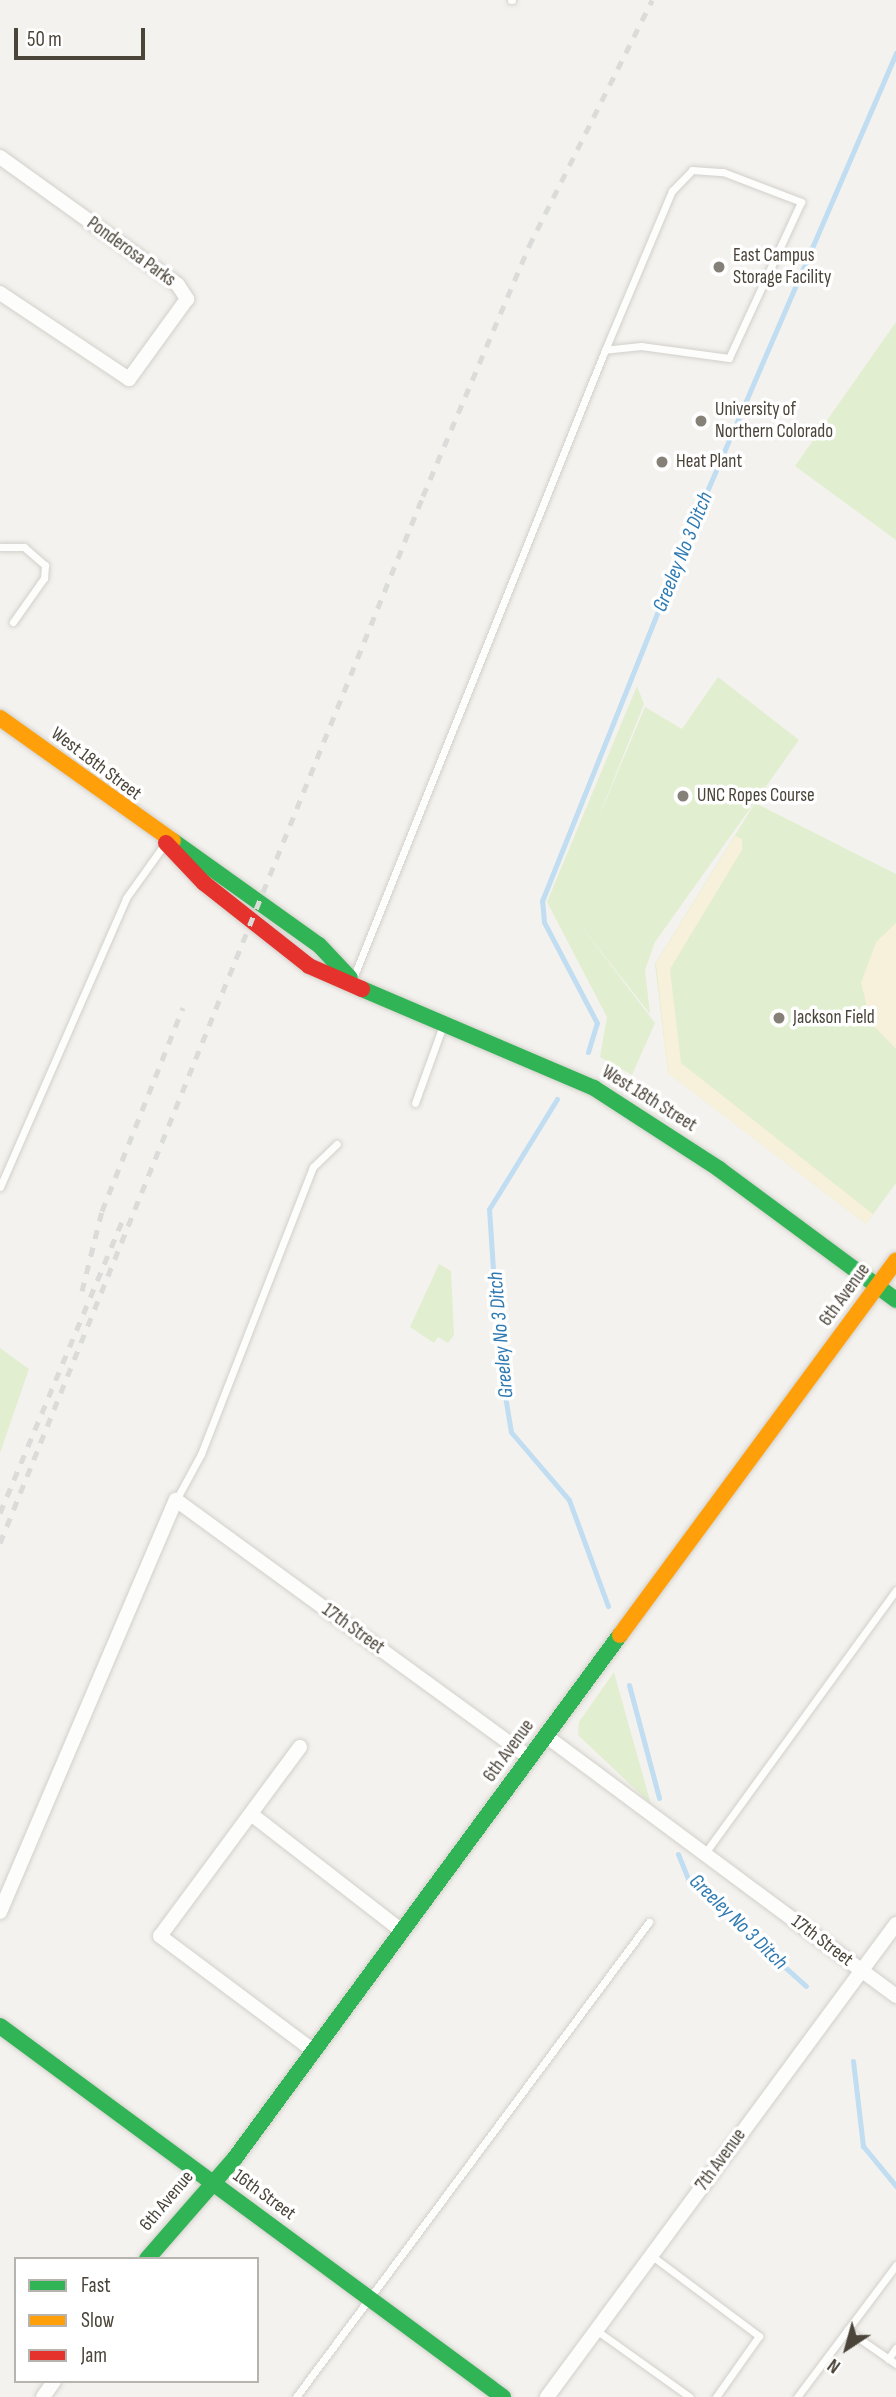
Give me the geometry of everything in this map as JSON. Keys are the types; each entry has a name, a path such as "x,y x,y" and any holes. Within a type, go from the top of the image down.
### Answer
{"main road":[{"name":"West 18th Street","path":"0,718 166,842 319,946 352,980"},
{"name":"West 18th Street","path":"166,842 204,883 309,966 352,980 443,1027 594,1088 708,1161 896,1300"},
{"name":"6th Avenue","path":"149,2257 314,2051 896,1261"},
{"name":"16th Street","path":"0,2026 503,2397"}],"street":[{"name":"Ponderosa Parks","path":"0,157 178,285 187,299 129,379 0,293"},
{"name":"17th Street","path":"176,1500 530,1758"},
{"path":"0,1912 176,1500"},
{"name":"17th Street","path":"546,1736 896,1996"},
{"path":"300,1747 160,1936 314,2051"},
{"path":"251,1814 402,1931"},
{"name":"7th Avenue","path":"547,2397 896,1924"}],"lane":[{"path":"352,980 605,350 672,191 692,170 723,172 801,202 729,358 641,346 605,350"},
{"path":"0,547 24,547 44,565 44,578 13,622"},
{"path":"0,1187 126,898 166,842"},
{"path":"415,1102 443,1027"},
{"path":"176,1500 201,1454 313,1167 337,1144"},
{"path":"705,1853 896,1590"},
{"path":"296,2397 649,1922"},
{"path":"651,2256 759,2336 716,2397"},
{"path":"797,2397 896,2265"},
{"path":"597,2330 690,2397"},
{"path":"848,2330 896,2364"},
{"path":"888,2359 896,2348"}],"green space":[{"path":"896,322 896,540 795,466"},
{"name":"UNC Ropes Course","path":"718,677 799,740 655,942 645,970 650,1014 571,913 655,1023 632,1075 600,1057 607,1017 547,902 637,686 644,704 593,831 645,707 682,729"},
{"name":"Jackson Field","path":"755,803 896,874 896,1183 866,1224 668,1073 655,964"},
{"path":"439,1264 451,1271 454,1335 448,1343 438,1337 434,1343 410,1327"},
{"path":"0,1348 29,1369 0,1453"},
{"path":"614,1672 651,1804 578,1735 579,1722"}],"sand":[{"path":"735,836 742,839 742,850 670,969 681,1063 873,1214 866,1224 668,1073 656,963"},
{"path":"896,923 896,1049 871,1023 861,983 876,942"}],"waterway":[{"name":"Greeley No 3 Ditch","path":"588,1052 597,1023 544,922 542,901 695,519 896,53"},
{"name":"Greeley No 3 Ditch","path":"557,1099 489,1209 499,1359 511,1432 569,1500 608,1606"},
{"name":"Greeley No 3 Ditch","path":"629,1685 659,1798"},
{"name":"Greeley No 3 Ditch","path":"678,1854 689,1881 806,1986"},
{"name":"Greeley No 3 Ditch","path":"853,2061 863,2146 896,2186"}],"railway":[{"path":"0,1543 423,496 529,246 652,0"},
{"path":"82,1291 102,1211 183,1007"},
{"path":"0,1513 125,1214"}],"traffic: fast":[{"path":"173,841 319,945 350,978"},
{"path":"362,989 594,1088 719,1169 896,1300"},
{"path":"149,2257 235,2158 620,1635"},
{"path":"0,2026 503,2397"}],"traffic: slow":[{"path":"0,718 173,841"},
{"path":"620,1635 896,1261"}],"traffic: jam":[{"path":"166,843 204,883 309,966 362,989"}],"place":[{"name":"East Campus Storage Facility","path":"719,267"},
{"name":"University of Northern Colorado","path":"701,421"},
{"name":"Heat Plant","path":"662,462"},
{"name":"UNC Ropes Course","path":"683,796"},
{"name":"Jackson Field","path":"779,1018"}]}
